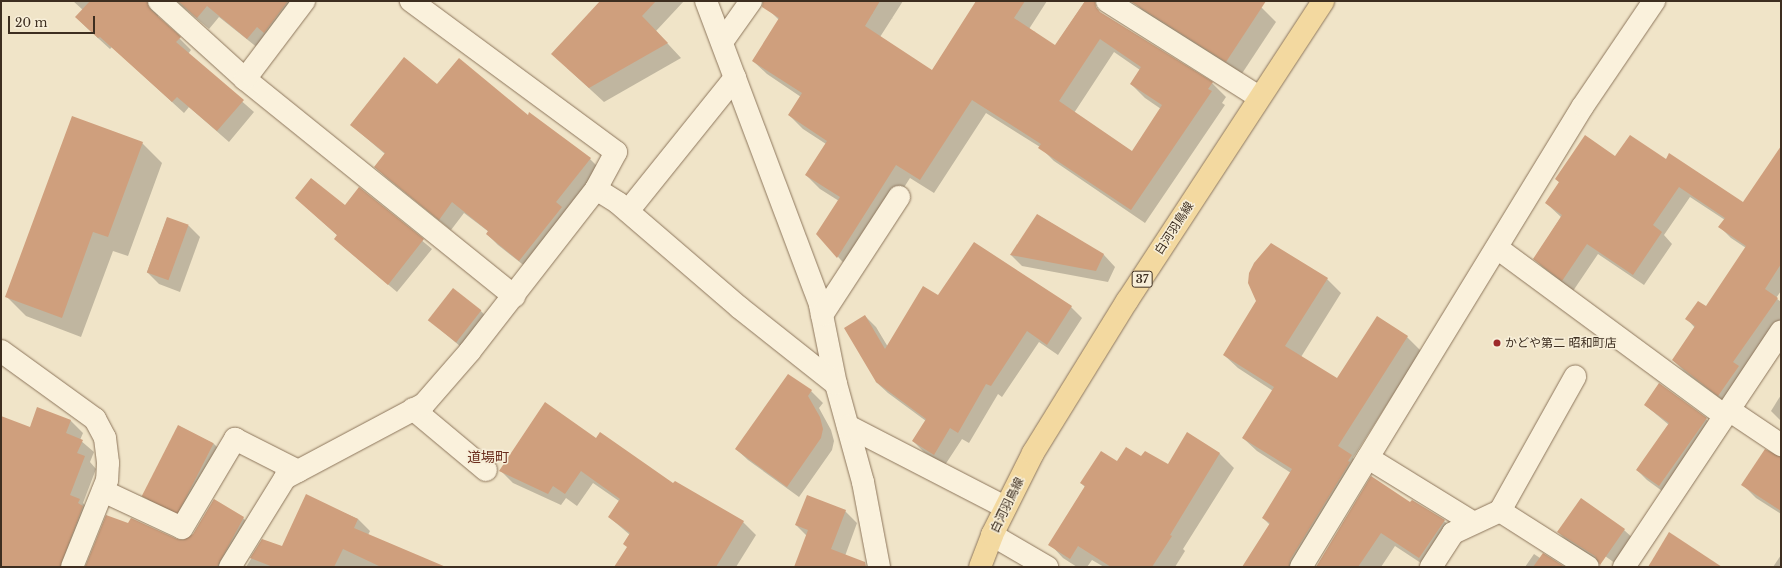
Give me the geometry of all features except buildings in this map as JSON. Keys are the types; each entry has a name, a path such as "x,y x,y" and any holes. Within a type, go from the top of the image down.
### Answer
{"main road":[{"name":"白河羽鳥線","path":"980,567 992,535 1005,507 1041,440 1127,301 1322,1"}],"street":[{"path":"159,1 245,79 514,296"},
{"path":"245,79 304,1"},
{"path":"230,567 285,478 424,404 470,351 514,296 596,189 616,152 411,1"},
{"path":"706,1 820,305 836,384 863,482 879,567"},
{"path":"722,42 751,1"},
{"path":"1107,1 1259,97"},
{"path":"1300,567 1583,106 1654,1"},
{"path":"628,211 735,78"},
{"path":"596,189 628,211 740,308 836,384"},
{"path":"822,315 900,197"},
{"path":"1497,248 1727,413 1781,445"},
{"path":"1624,567 1781,332"},
{"path":"1,351 95,419 105,438 108,463 107,480 72,567"},
{"path":"1431,567 1453,533 1472,522 1500,511 1575,377"},
{"path":"413,409 486,470"},
{"path":"848,426 1005,507"},
{"path":"103,491 182,528 235,439 298,472"},
{"path":"1368,458 1472,522"},
{"path":"1500,511 1588,567"},
{"path":"992,535 1047,567"}],"place":[{"name":"かどや第二 昭和町店","path":"1497,343"}],"district":[{"name":"道場町","path":"488,457"}]}
